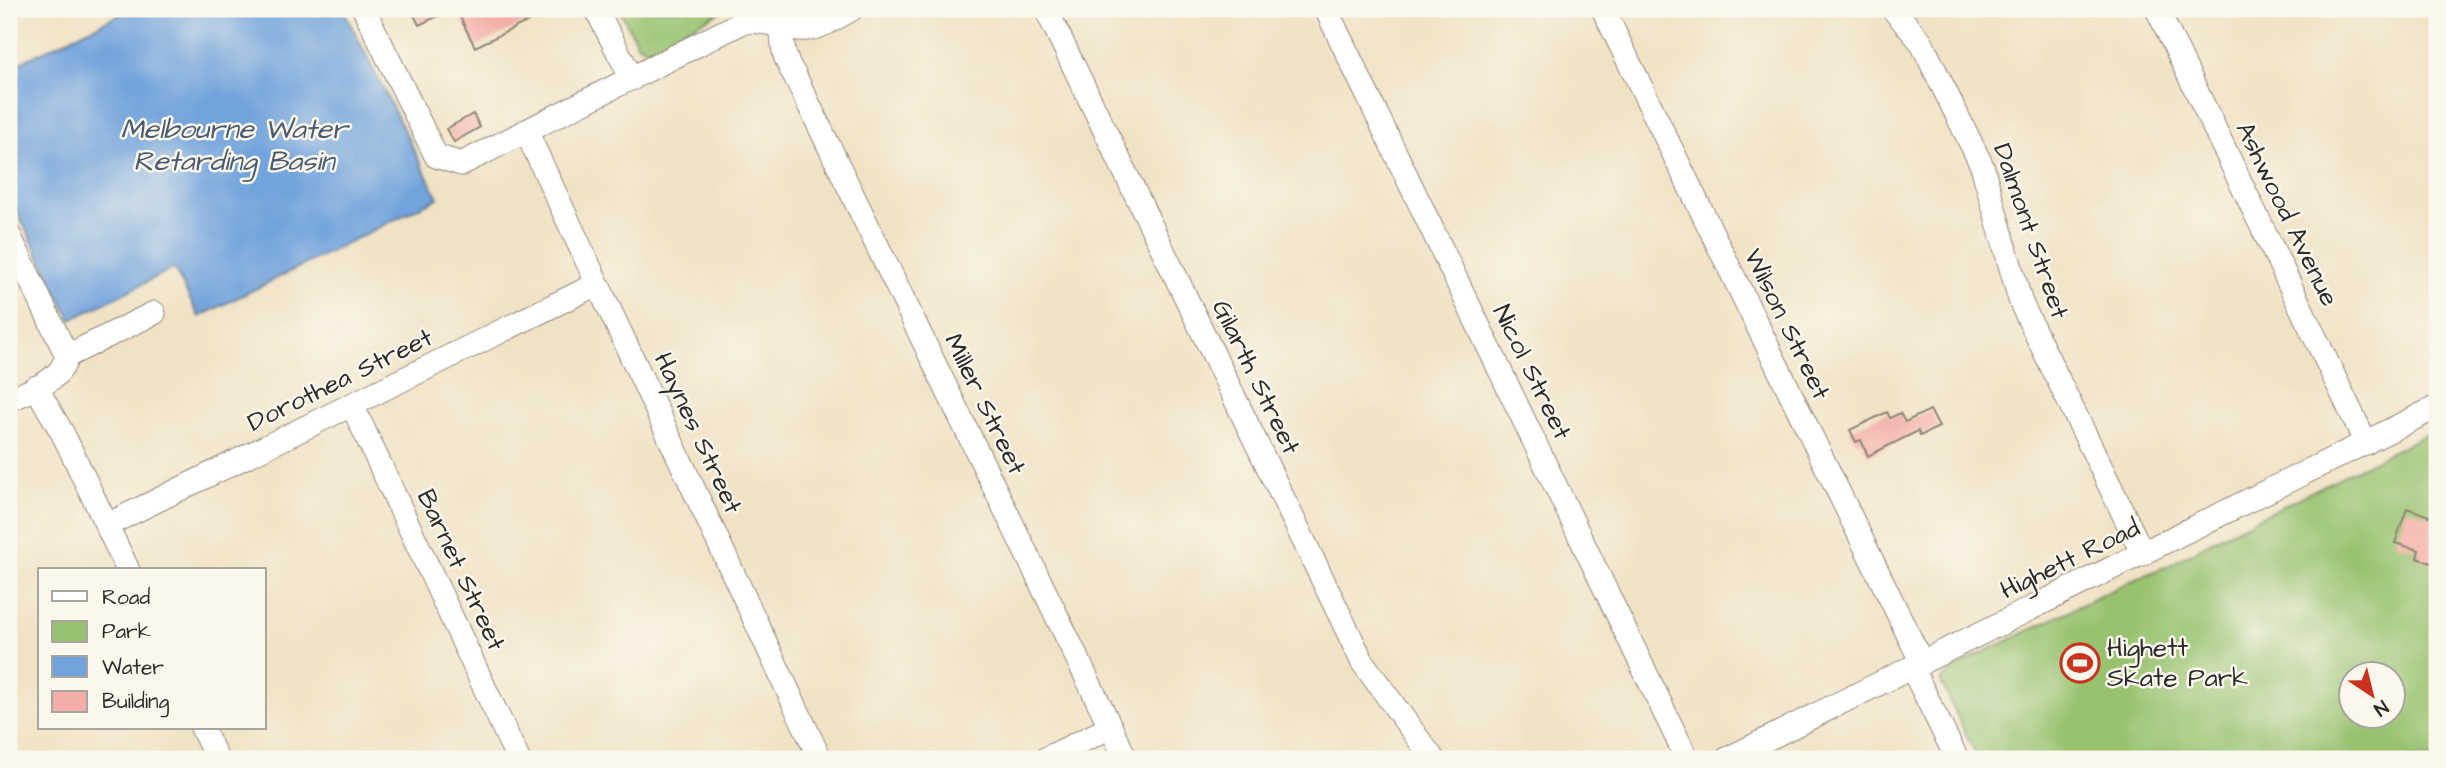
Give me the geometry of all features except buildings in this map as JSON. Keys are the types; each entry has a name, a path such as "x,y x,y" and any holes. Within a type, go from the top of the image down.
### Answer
{"street":[{"path":"365,9 436,156 461,164 741,23 760,20 805,29 817,27 852,9"},
{"path":"596,9 632,79"},
{"name":"Gilarth Street","path":"1046,9 1363,663 1433,759"},
{"name":"Nicol Street","path":"1326,9 1687,759"},
{"name":"Wilson Street","path":"1603,9 1917,665 1957,759"},
{"name":"Dalmont Street","path":"1893,9 1921,42 1982,166 2021,303 2143,554"},
{"name":"Ashwood Avenue","path":"2157,9 2366,443"},
{"name":"Miller Street","path":"782,25 786,62 1126,759"},
{"path":"794,74 805,29"},
{"name":"Haynes Street","path":"526,131 820,759"},
{"path":"9,235 66,362"},
{"name":"Dorothea Street","path":"107,525 597,284"},
{"path":"9,400 41,384 66,362 154,313"},
{"path":"41,384 127,568"},
{"name":"Barnet Street","path":"352,405 518,759"},
{"name":"Highett Road","path":"1727,759 2437,407"},
{"path":"1045,759 1111,727"},
{"path":"203,730 217,759"}],"green space":[{"path":"619,9 726,9 648,49 638,45"},
{"path":"2437,429 2437,759 1978,759 1940,680 1974,657 2170,565 2206,544"}],"water":[{"name":"Melbourne Water Retarding Basin","path":"131,9 343,9 438,198 199,317 174,268 71,320 9,195 9,68"}],"place":[{"name":"Highett Skate Park","path":"2080,663"}]}
